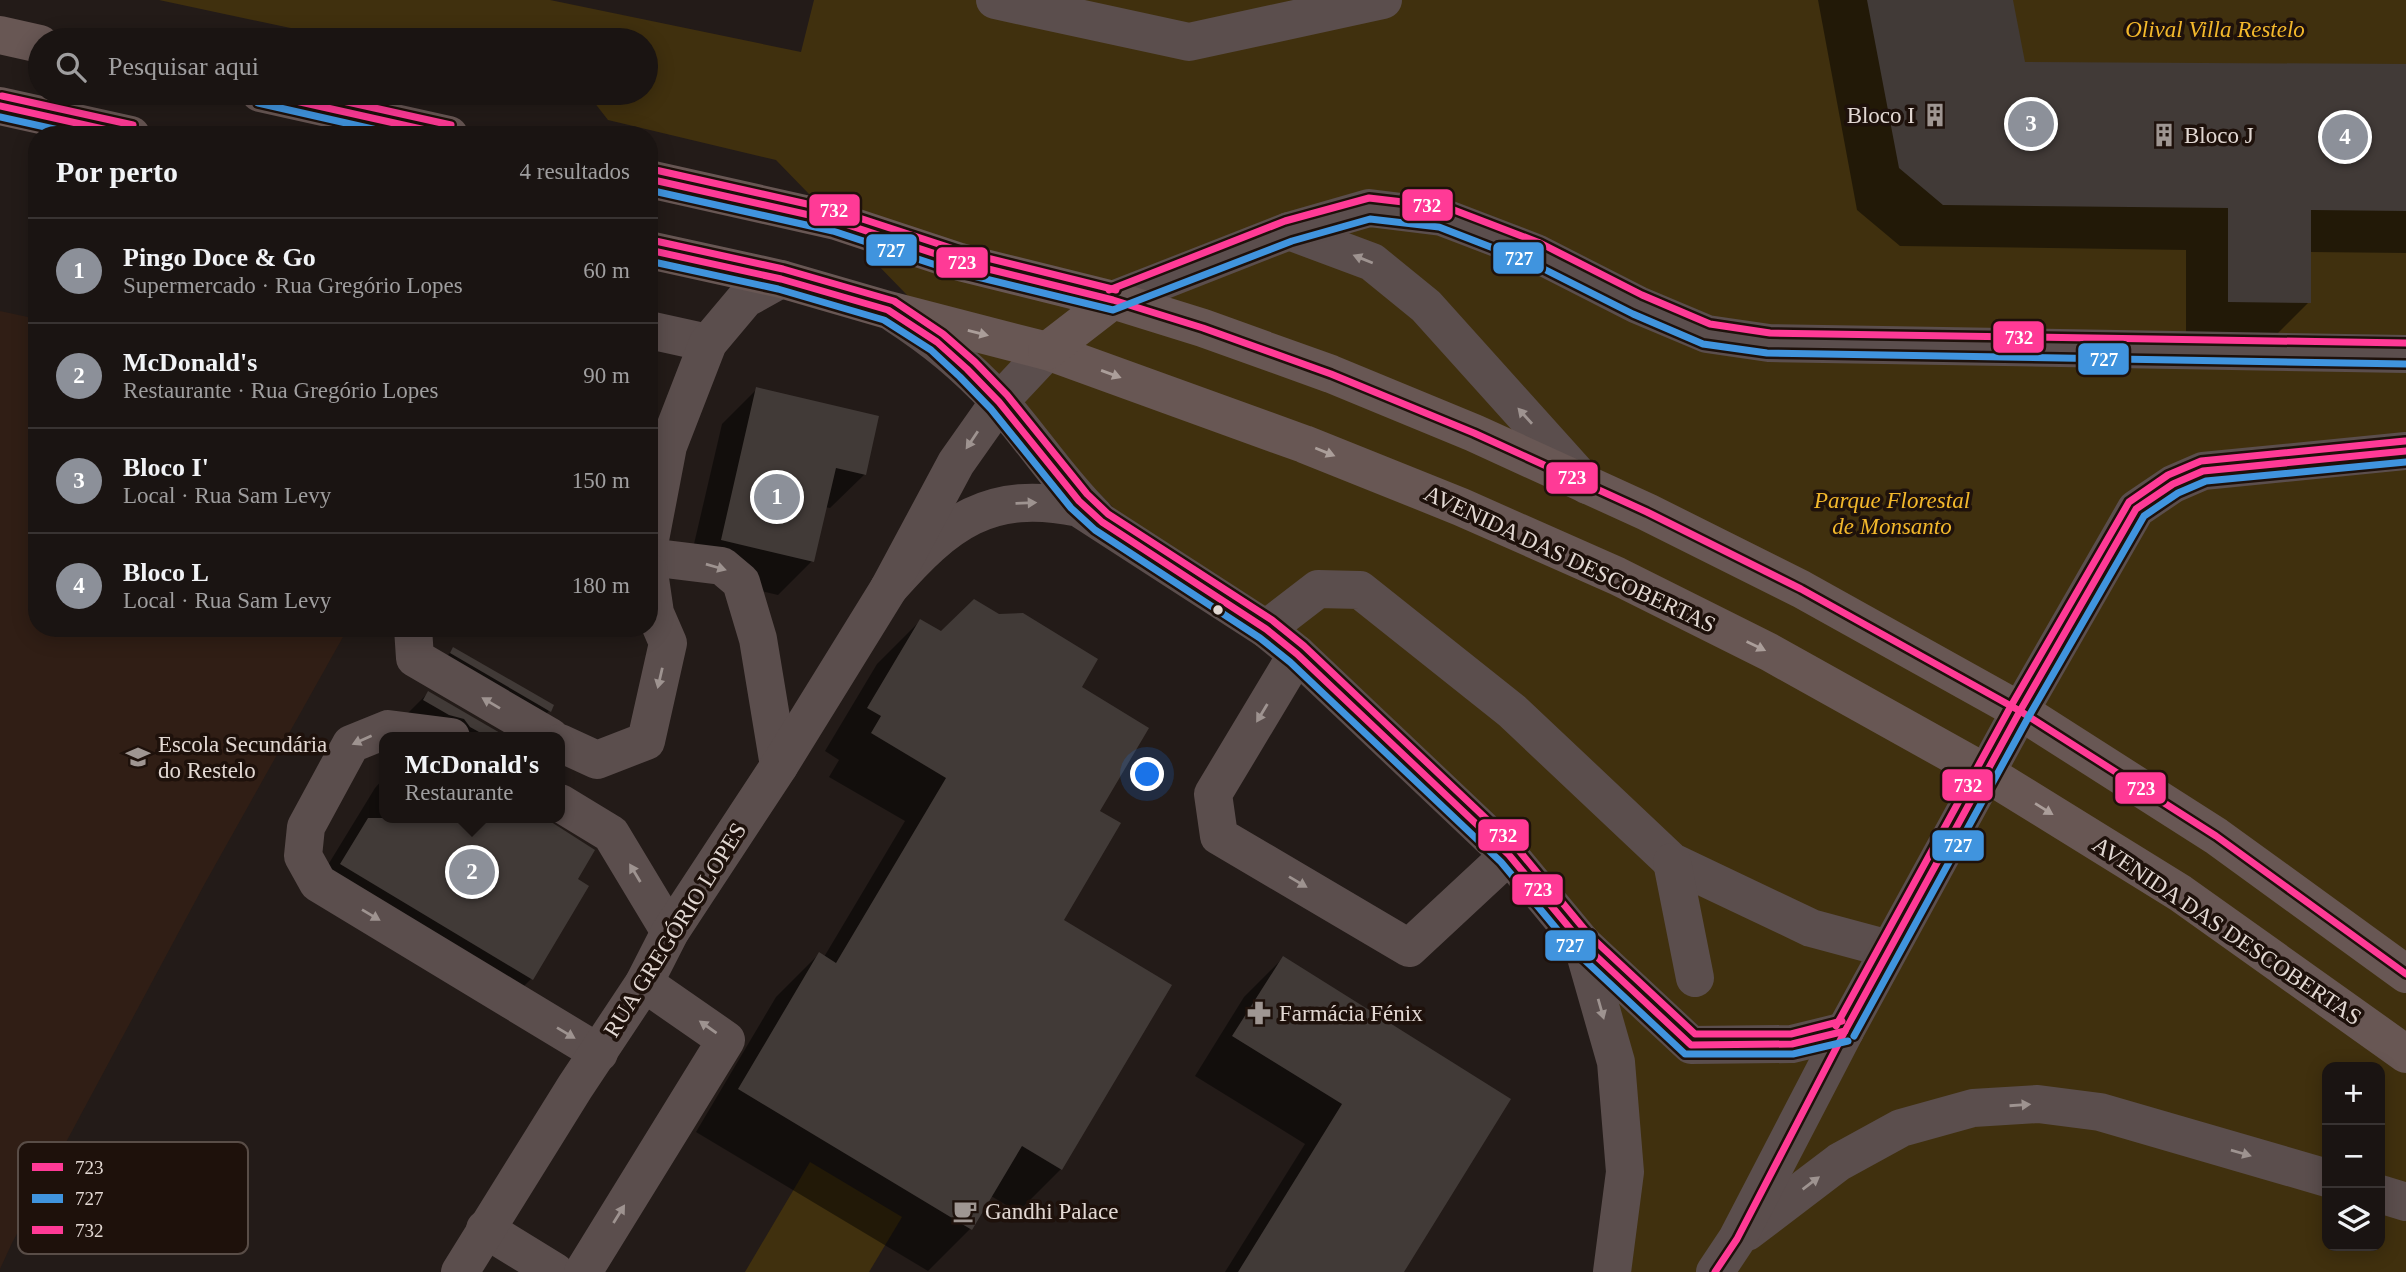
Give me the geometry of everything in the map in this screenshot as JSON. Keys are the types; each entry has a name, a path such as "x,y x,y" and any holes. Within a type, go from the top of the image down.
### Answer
{"main road":[{"path":"1,35 28,41"},
{"path":"314,105 408,126"},
{"path":"0,106 90,126"},
{"path":"658,181 835,221 960,262 1112,300 1203,328 1331,374 1474,433 1801,589 2020,711 2216,836 2406,974"},
{"name":"AVENIDA DAS DESCOBERTAS","path":"658,252 781,279 1047,351 1304,444 1461,507 1617,576 1769,652 1986,773 2180,893 2406,1054"},
{"path":"1047,351 1112,300"}],"street":[{"path":"995,0 1189,42 1383,0"},
{"path":"1112,300 1289,231 1369,208 1442,217 1536,253 1639,305 1707,334 1769,343 2406,354"},
{"path":"1289,231 1372,262 1426,306 1587,485"},
{"path":"659,444 708,343 745,299 781,279"},
{"name":"RUA GREGÓRIO LOPES","path":"888,310 937,342 999,402 1079,501 1102,522"},
{"path":"658,332 708,343"},
{"path":"1047,351 1035,372 1031,391 1034,420 1066,478 1102,522"},
{"name":"RUA GREGÓRIO LOPES","path":"460,1272 644,983 670,932 779,766 889,587 956,463 999,402 1047,351"},
{"path":"1715,1272 1737,1239 1845,1031 2020,711 2136,509 2173,485 2203,471 2406,451"},
{"name":"RUA GREGÓRIO LOPES","path":"889,587 931,544 960,521 990,508 1017,503 1050,502 1079,509 1266,629 1297,654 1509,855 1582,943 1691,1045 1792,1044 1845,1031"},
{"path":"658,558 722,566 741,582 758,639 779,766"},
{"path":"1266,629 1318,589 1360,590 1512,711 1672,862 1811,928 1889,949"},
{"path":"565,746 597,761 646,741 668,643 658,624"},
{"path":"414,637 415,658 541,732"},
{"path":"1297,654 1213,794 1219,836 1409,948 1509,855"},
{"path":"381,732 388,729 412,732"},
{"path":"379,733 351,744 306,827 303,856 318,883 599,1053"},
{"path":"565,807 611,834 670,932"},
{"path":"1672,862 1695,978"},
{"path":"1582,943 1616,1062 1625,1172 1612,1272"},
{"path":"583,1272 726,1040 644,983"},
{"path":"1737,1239 1839,1161 1900,1128 1973,1108 2038,1104 2100,1112 2322,1177"},
{"path":"2385,1196 2406,1202"},
{"path":"1621,1214 1620,1255 1626,1272"},
{"path":"485,1229 555,1272"}],"shaded area":[{"name":"Escola Secundária do Restelo","path":"0,311 28,317 28,637 343,637 204,885 66,1142 18,1142 18,1232 0,1269"}],"green space":[{"name":"Parque Florestal de Monsanto","path":"159,0 550,0 801,52 814,0 2406,0 2406,1272 1616,1272 1632,1172 1551,904 1166,562 776,160 658,132 658,126 633,126 608,120 596,105 658,105 658,28 291,28"},
{"path":"810,1162 902,1217 869,1272 745,1272"}],"building":[{"path":"1867,0 2013,0 2025,62 2406,64 2406,211 2311,210 2311,303 2228,302 2228,208 1943,205 1899,168"},
{"path":"756,387 879,416 866,475 836,468 814,562 721,540"},
{"path":"974,599 999,614 1023,613 1098,659 1082,687 1149,728 1100,811 1121,823 1064,920 1172,985 1062,1170 1022,1146 972,1230 738,1089 819,952 836,963 946,778 871,733 881,716 867,708 920,619 941,631"},
{"path":"453,647 554,705 551,712 450,653"},
{"path":"428,691 498,732 479,732 470,727 464,719 449,715 423,700"},
{"path":"368,818 379,818 379,823 553,823 595,850 578,879 589,886 533,980 340,864"},
{"path":"1283,956 1511,1099 1404,1272 1238,1272 1342,1104 1232,1036"}],"transit line":[{"name":"732","path":"2,96 28,102"},
{"name":"732","path":"43,105 133,125"},
{"name":"727","path":"267,105 359,126"},
{"name":"723","path":"314,105 408,126"},
{"name":"732","path":"361,105 451,125"},
{"name":"723","path":"0,106 90,126"},
{"name":"727","path":"0,117 40,126"},
{"name":"732","path":"658,171 838,211 963,252 1116,290"},
{"name":"723","path":"658,181 836,221 960,262 1113,300 1203,328 1331,374 1474,433 1647,512 1801,589 2020,711 2216,836 2406,974"},
{"name":"727","path":"658,192 833,231 957,272 1113,310 1292,241 1370,219 1439,227 1532,263 1633,314 1703,344 1767,353 2406,364"},
{"name":"732","path":"1109,290 1285,221 1369,198 1446,207 1540,243 1642,295 1710,324 1770,333 2406,343"},
{"name":"732","path":"658,242 783,269 894,301 943,334 1007,395 1087,494 1108,514 1272,620 1304,646 1516,847 1590,936 1695,1034 1791,1034 1842,1021"},
{"name":"723","path":"658,252 781,279 888,310 937,342 999,402 1079,501 1102,522 1266,629 1297,654 1509,855 1582,943 1691,1045 1792,1044 1845,1031"},
{"name":"727","path":"658,263 778,289 884,320 931,350 991,409 1071,508 1095,530 1260,638 1290,662 1501,862 1575,951 1685,1054 1793,1054 1848,1041"},
{"name":"732","path":"1836,1026 2011,706 2129,502 2168,475 2201,461 2405,441"},
{"name":"723","path":"1715,1272 1737,1239 1845,1031 2020,711 2136,509 2173,484 2203,471 2406,451"},
{"name":"727","path":"1854,1036 2029,716 2144,516 2178,493 2206,481 2406,462"}],"place":[{"name":"Bloco I","path":"1935,115"},
{"name":"Bloco I'","path":"2031,124"},
{"name":"Bloco J","path":"2164,135"},
{"name":"Bloco L","path":"2345,137"},
{"name":"Pingo Doce & Go","path":"777,497"},
{"name":"Escola Secundária do Restelo","path":"138,757"},
{"name":"McDonald's","path":"472,872"},
{"name":"Farmácia Fénix","path":"1259,1013"},
{"name":"Gandhi Palace","path":"965,1211"}],"park label":[{"name":"Olival Villa Restelo","path":"2215,29"}]}
